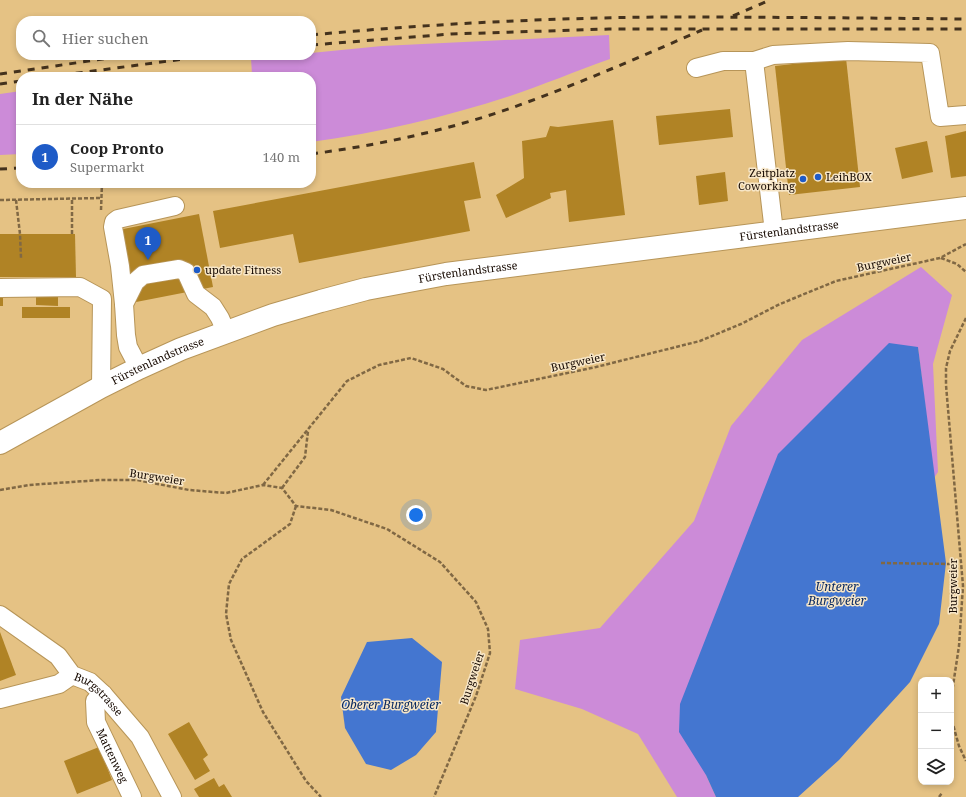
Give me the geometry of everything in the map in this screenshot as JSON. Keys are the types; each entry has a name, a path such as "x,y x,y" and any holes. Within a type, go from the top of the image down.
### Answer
{"main road":[{"name":"Fürstenlandstrasse","path":"0,442 101,387 180,349 320,300 366,289 446,274 966,208"}],"street":[{"path":"696,68 723,61 754,62 773,55 848,51 930,53 940,117 966,115"},
{"path":"754,62 774,232"},
{"path":"138,368 128,347 120,266 113,227 114,222 118,219 175,206"},
{"path":"124,304 135,282 143,275 179,269 186,272 196,294 213,307 226,332"},
{"path":"0,288 80,287 102,299 101,387"},
{"name":"Burgstrasse","path":"0,615 58,656 72,675 90,682 103,694 140,736 172,797"},
{"path":"0,699 59,684 72,675"},
{"name":"Mattenweg","path":"103,694 95,701 96,722 132,797"}],"path":[{"path":"0,200 101,198 102,188"},
{"path":"72,199 72,234"},
{"path":"16,200 20,234 20,258"},
{"name":"Burgweier","path":"264,485 347,381 379,365 411,358 443,369 466,386 486,390 596,367 700,341 740,324 780,304 836,281 940,258 966,244"},
{"path":"940,258 957,264 966,272"},
{"name":"Burgweier","path":"966,318 950,351 946,368 946,385 963,586 958,646 951,699 952,721 959,746 966,761"},
{"path":"308,430 305,457 282,488 296,506 290,524 242,559 229,584 226,614 231,640 263,712 306,781 321,797"},
{"name":"Burgweier","path":"0,490 29,485 100,480 137,480 189,490 226,493 264,485 282,488"},
{"name":"Burgweier","path":"296,506 331,510 387,529 440,562 476,602 488,629 490,653 476,696 434,797"},
{"path":"881,563 952,564"},
{"path":"939,797 942,793"}],"shaded area":[{"path":"609,35 610,59 522,92 461,111 411,124 316,141 316,72 252,72 251,60 316,60 316,53 382,46"},
{"path":"16,92 16,154 0,155 0,94"},
{"path":"921,267 952,295 933,364 938,472 934,478 918,347 706,775 716,797 677,797 638,734 582,709 515,689 520,640 600,628 694,521 731,426 802,340"}],"water":[{"name":"Unterer Burgweier","path":"889,343 918,347 946,563 939,624 910,682 839,760 798,797 716,797 706,775 679,732 680,704 778,454"},
{"name":"Oberer Burgweier","path":"412,638 442,662 436,732 416,755 391,770 366,764 345,728 341,697 367,642"}],"building":[{"path":"846,58 860,187 789,195 775,66"},
{"path":"730,109 733,137 659,145 656,116"},
{"path":"613,120 625,215 569,222 566,190 550,193 551,198 506,218 496,195 524,178 522,141 546,137 550,126 558,127"},
{"path":"966,131 966,176 951,178 945,136"},
{"path":"927,141 933,172 902,179 895,148"},
{"path":"474,162 481,198 464,201 470,231 299,263 293,234 220,248 213,211"},
{"path":"725,172 728,201 699,205 696,176"},
{"path":"199,214 213,287 131,303 118,230"},
{"path":"0,234 75,234 76,277 0,277"},
{"path":"36,293 58,293 58,306 36,305"},
{"path":"0,294 3,294 3,306 0,306"},
{"path":"22,307 70,307 70,318 22,318"},
{"path":"0,632 16,675 0,681"},
{"path":"189,722 208,755 203,759 210,771 195,780 168,734"},
{"path":"99,747 112,780 77,794 64,761"},
{"path":"214,778 219,787 224,784 232,797 199,797 194,789"}],"railway":[{"path":"733,16 770,0"},
{"path":"316,35 531,20 663,17 966,19"},
{"path":"316,45 451,34 609,29 966,29"},
{"path":"316,153 414,136 465,123 514,107 585,80 702,30"},
{"path":"0,74 96,60"},
{"path":"86,72 176,60"},
{"path":"0,84 16,82"},
{"path":"0,169 16,168"}],"place":[{"name":"LeihBOX","path":"818,177"},
{"name":"Zeitplatz Coworking","path":"803,179"},
{"name":"Coop Pronto","path":"148,260"},
{"name":"update Fitness","path":"197,270"}]}
